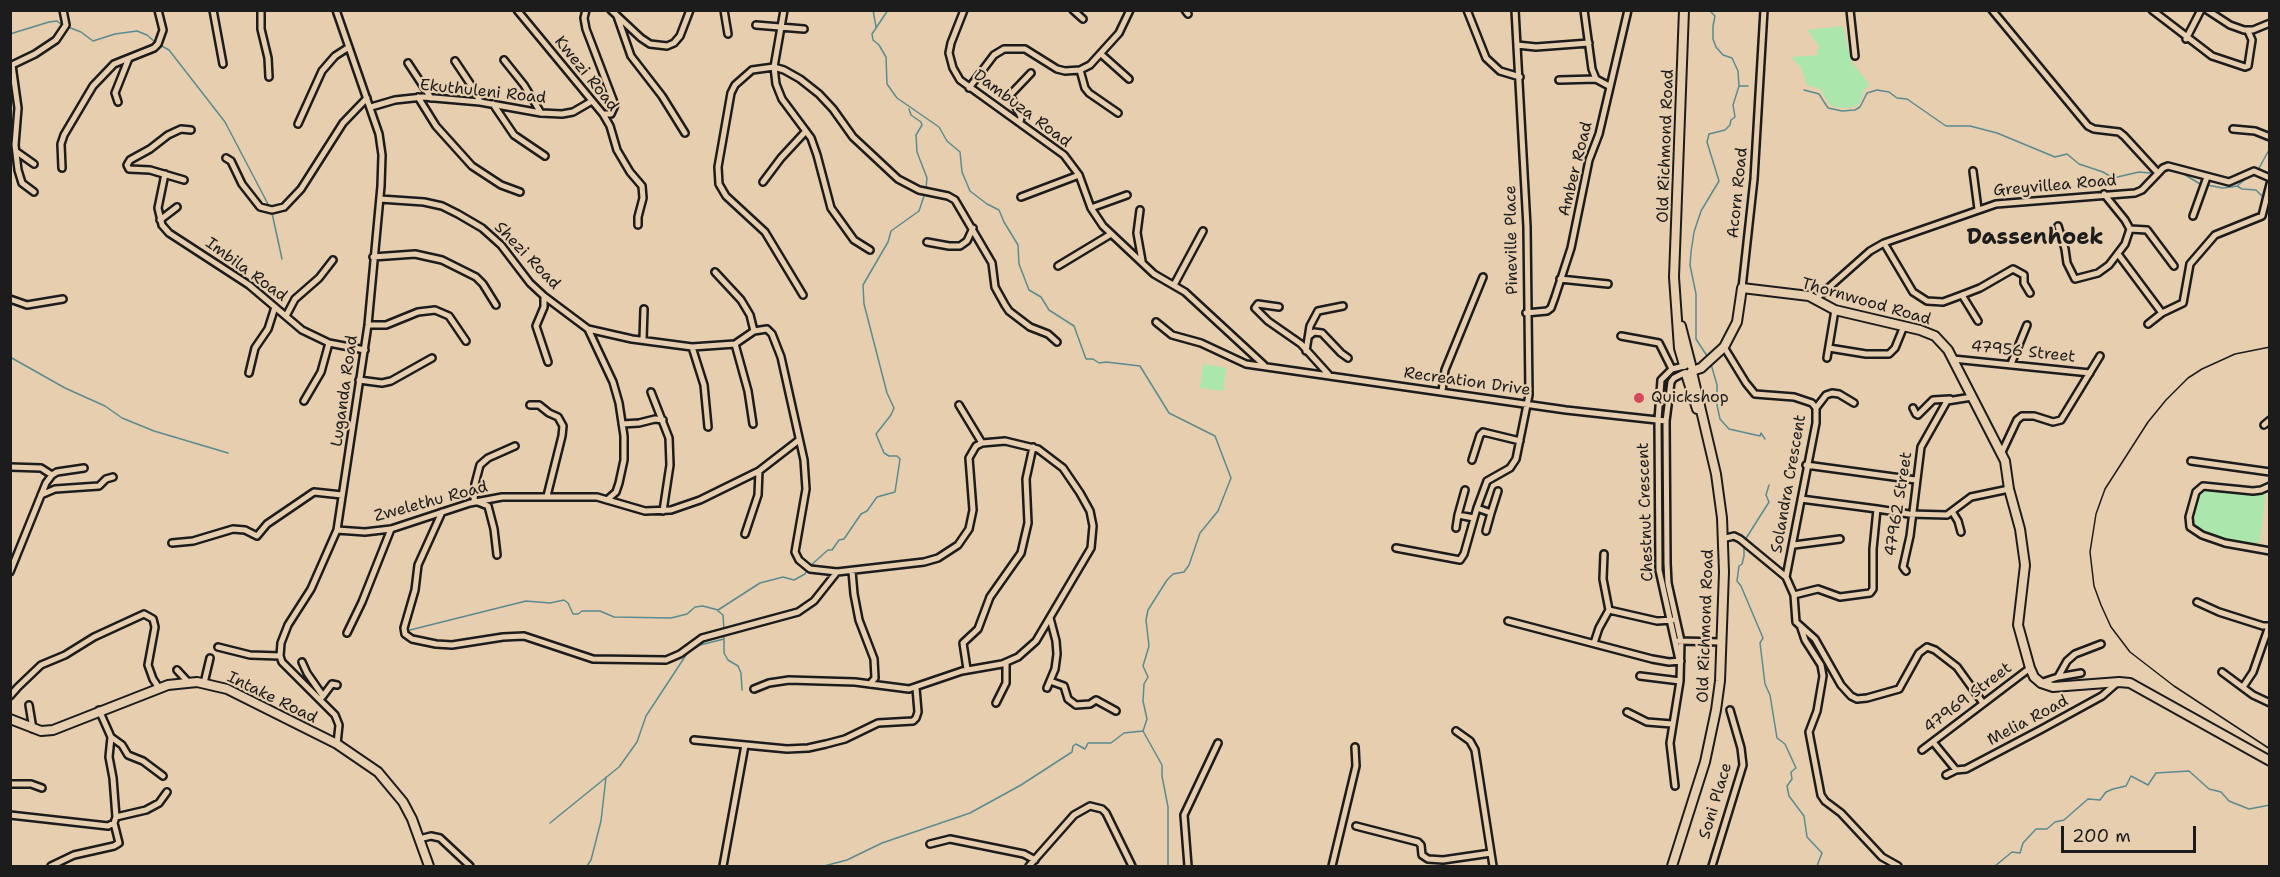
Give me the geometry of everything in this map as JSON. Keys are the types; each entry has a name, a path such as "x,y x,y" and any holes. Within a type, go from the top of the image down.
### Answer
{"street":[{"path":"34,192 22,183 18,170 15,144 18,108 11,66 35,54 62,33 66,25 63,10"},
{"path":"62,168 61,144 83,102 105,71 114,64 154,48 158,44 163,30 158,10"},
{"path":"213,10 223,64"},
{"path":"261,10 261,28 268,58 269,77"},
{"name":"Luganda Road","path":"280,656 281,643 288,625 311,589 337,531 368,325 380,199 382,155 380,134 336,10"},
{"name":"Kwezi Road","path":"517,10 603,114 610,126 617,150 630,172 642,186 643,198 638,225"},
{"path":"586,10 584,18 586,29 615,105 611,114 603,114"},
{"path":"611,10 642,39 658,46 675,43 690,10"},
{"path":"724,10 728,34"},
{"path":"783,10 774,67 776,84 782,99 806,131 817,155 831,208 854,240 870,250"},
{"name":"Dambuza Road","path":"964,10 949,53 953,68 960,80 1065,155 1079,175 1096,218 1111,234 1154,274 1197,302 1265,366"},
{"path":"1072,10 1083,19"},
{"path":"969,88 994,55 1004,49 1025,49 1057,69 1065,71 1080,70 1090,66 1119,33 1130,10"},
{"path":"1467,10 1486,58 1500,71 1520,77"},
{"name":"Pineville Place","path":"1396,548 1460,560 1464,554 1487,482 1513,465 1529,403 1526,313 1527,226 1515,10"},
{"path":"1584,10 1592,69 1596,79"},
{"name":"Amber Road","path":"1526,313 1540,313 1551,308 1571,249 1589,160 1599,134 1628,10"},
{"name":"Old Richmond Road","path":"1672,867 1698,787 1711,734 1720,681 1724,572 1716,474 1688,369 1679,348 1674,277 1684,10"},
{"name":"Acorn Road","path":"1688,369 1703,366 1724,347 1737,322 1755,167 1764,10"},
{"path":"1850,10 1855,56"},
{"path":"1992,10 2088,126 2094,129 2119,132 2158,173 2163,168 2171,166 2207,177 2233,181 2254,171 2270,178"},
{"path":"2152,10 2186,39 2217,58 2248,66 2252,37 2248,31 2230,25 2207,10"},
{"path":"2186,39 2201,10"},
{"path":"617,16 631,56 662,96 685,133"},
{"path":"2248,31 2270,23"},
{"path":"756,25 804,29"},
{"path":"1517,45 1589,43"},
{"path":"298,124 322,71 335,56 349,47"},
{"path":"1101,54 1129,79"},
{"path":"118,102 115,93 129,58"},
{"path":"504,60 524,85 541,113"},
{"path":"455,61 480,102"},
{"path":"408,63 431,98"},
{"path":"803,295 765,232 726,196 718,177 731,93 735,85 752,70 774,67 784,70 819,94 864,149 898,179 919,190 955,200 992,263 996,287 1009,311 1029,327 1048,334 1057,342"},
{"path":"1080,70 1085,88 1089,93 1118,113"},
{"path":"1020,122 1021,117 1010,95 1031,73"},
{"path":"1559,80 1596,79 1609,86"},
{"path":"226,158 231,162 242,184 260,207 272,210 284,207 298,194 343,123 367,98"},
{"path":"418,98 436,126 472,166 501,185 520,192"},
{"name":"Ekuthuleni Road","path":"370,107 395,100 431,98 480,102 541,113 573,112 592,101"},
{"path":"493,104 514,135 545,156"},
{"path":"184,180 145,169 127,168 129,160 150,149 164,138 181,129 191,130"},
{"path":"2234,129 2257,132 2270,137"},
{"path":"763,182 806,131"},
{"path":"10,140 17,136"},
{"path":"17,152 34,164"},
{"path":"1973,171 1978,209"},
{"name":"Greyvillea Road","path":"1817,298 1870,250 1884,243 2003,202 2139,192 2158,173"},
{"path":"160,220 158,203 165,174"},
{"path":"1021,196 1079,175"},
{"path":"2193,216 2207,177"},
{"path":"2148,324 2162,313 2183,303 2190,264 2215,235 2262,216 2270,184"},
{"path":"2058,226 2067,263 2075,279 2098,273 2118,254 2127,240 2130,229 2104,194"},
{"path":"1091,208 1127,195"},
{"name":"Shezi Road","path":"380,199 424,201 442,206 482,228 501,245 544,296 588,329 692,347 735,344"},
{"path":"160,220 177,207"},
{"path":"1140,210 1137,233 1140,258 1144,266"},
{"name":"Imbila Road","path":"160,220 169,233 249,285 302,330 329,343 364,350"},
{"path":"927,242 960,246 967,240 973,228"},
{"path":"2130,229 2146,228 2174,266"},
{"path":"1174,285 1203,231"},
{"path":"1058,266 1111,234"},
{"path":"1884,243 1905,281 1921,298 1937,303 1962,296 2015,269 2024,275 2024,283 2030,292"},
{"path":"374,257 415,254 442,260 476,277 496,305"},
{"path":"2118,254 2162,313"},
{"path":"286,316 295,299 319,278 333,260"},
{"path":"715,272 741,300 750,315 754,331"},
{"path":"1442,391 1445,370 1483,277"},
{"path":"1560,279 1608,284"},
{"name":"Thornwood Road","path":"1742,288 1817,298 1835,310 1928,332 1944,344 2001,454 2007,471 2008,489 2020,529 2025,565 2018,625 2030,668 2034,677 2041,683"},
{"path":"544,296 544,307 536,326 548,362"},
{"path":"1962,296 1978,321"},
{"path":"10,299 27,305 63,299"},
{"path":"1279,307 1258,304 1255,308 1268,321 1296,341 1330,376"},
{"path":"1306,351 1310,326 1318,311 1343,306"},
{"path":"249,373 255,348 268,329 275,307"},
{"path":"643,340 644,309"},
{"path":"368,325 386,325 418,312 435,310 449,316 466,341"},
{"path":"1827,358 1835,310"},
{"name":"Recreation Drive","path":"1156,322 1172,335 1201,343 1246,364 1666,421"},
{"path":"2011,364 2026,325"},
{"path":"1829,348 1866,354 1889,354 1895,348 1904,326"},
{"path":"588,329 613,382 622,424 624,454 619,483 616,492 607,500"},
{"path":"753,424 748,391 735,344 754,331 767,329 777,345 807,476 795,552 799,560 810,569 837,572 924,562 939,558 958,545 969,529 974,510 969,458 976,447 982,443 1005,441 1033,447 1053,459 1063,468 1080,493 1090,511 1094,526 1091,548 1050,618 1035,641 1023,654 1006,663 967,669 916,687 902,689 870,684 789,680 769,683 754,689"},
{"path":"1309,336 1322,333 1348,358"},
{"path":"1621,336 1659,344 1672,369 1688,369"},
{"path":"304,401 321,372 329,343"},
{"path":"692,347 704,385 708,427"},
{"name":"Solandra Crescent","path":"1724,347 1755,394 1794,397 1816,408 1816,423 1786,577"},
{"path":"2001,454 2017,420 2022,416 2034,416 2053,422 2061,420 2100,356"},
{"path":"359,380 382,383 391,381 432,358"},
{"name":"47956 Street","path":"1953,359 2090,373"},
{"name":"Chestnut Crescent","path":"1672,369 1661,380 1658,420 1659,570 1681,668 1670,744 1675,786"},
{"name":"Chestnut Crescent","path":"1680,661 1681,641 1668,583 1666,421 1671,382 1688,369"},
{"path":"651,392 669,438 670,451 663,511"},
{"path":"1816,408 1826,395 1832,393 1839,394 1854,403"},
{"path":"1913,408 1918,415 1933,400 1972,397"},
{"name":"47962 Street","path":"1906,571 1904,567 1919,456 1924,441 1950,399"},
{"path":"530,405 540,405 545,411 556,416 563,426 547,496"},
{"path":"959,405 982,443"},
{"path":"622,424 663,420"},
{"path":"2264,425 2270,420"},
{"path":"1472,460 1483,432 1520,441"},
{"name":"Zwelethu Road","path":"337,531 365,532 391,529 476,502 502,497 597,497 645,511 663,511 686,506 759,471 799,440"},
{"path":"497,555 488,506 476,502 475,484 480,465 488,458 515,446"},
{"path":"967,669 963,643 978,629 990,597 1021,553 1028,523 1026,479 1033,447"},
{"path":"2191,461 2270,472"},
{"path":"1806,465 1916,480"},
{"path":"10,466 41,468 52,475"},
{"path":"10,572 46,483 52,475 64,470 84,468"},
{"path":"745,534 758,495 759,471"},
{"path":"41,495 55,489 99,486 106,479 113,477"},
{"path":"2270,486 2253,491 2203,486 2196,492 2189,517 2190,527 2202,535 2225,543 2270,550"},
{"path":"1801,499 1938,516 1953,513 1971,497 2008,489"},
{"path":"1456,528 1465,490"},
{"path":"1486,531 1498,491"},
{"path":"172,543 193,541 233,529 245,530 256,536 267,524 314,492 342,495"},
{"path":"1477,508 1491,513"},
{"path":"1794,595 1818,589 1840,597 1871,592 1877,509"},
{"path":"442,512 418,566 415,590 404,624 404,631 408,636 436,644 452,645 524,636 592,659 622,658 653,661 673,658 702,638 802,610 814,601 837,572"},
{"path":"1953,513 1961,532"},
{"path":"1458,516 1474,518"},
{"path":"347,633 391,529"},
{"path":"1722,539 1737,537 1786,577 1794,595 1795,618 1805,640 1819,660 1823,676 1817,711 1809,732 1820,791 1825,801 1839,811 1882,857 1898,867"},
{"path":"1794,545 1840,539"},
{"path":"1594,643 1609,610 1604,590 1604,554"},
{"path":"852,571 859,620 874,659 874,678 870,684"},
{"path":"2197,602 2219,612 2269,626 2253,672 2243,687"},
{"path":"1609,610 1657,621 1676,620"},
{"path":"10,696 41,665 144,614 153,619 155,627 148,665 159,688"},
{"path":"1047,688 1055,669 1057,645 1050,618"},
{"path":"1508,621 1652,659 1680,661"},
{"path":"1801,628 1815,639 1841,685 1857,699 1899,689 1924,647 1930,647 1957,667 1983,704"},
{"path":"1674,641 1721,642"},
{"path":"2058,677 2069,659 2075,654 2101,644"},
{"path":"218,647 250,655 280,656 282,662 321,698"},
{"path":"204,683 210,658"},
{"path":"302,662 321,698 338,720 337,744"},
{"path":"996,704 1006,682 1006,663"},
{"name":"47969 Street","path":"1922,750 2030,668"},
{"path":"177,670 189,683"},
{"path":"2222,672 2270,703"},
{"path":"2041,683 2058,677 2081,674"},
{"path":"1640,676 1680,681"},
{"path":"1050,681 1063,685 1070,700 1076,705 1090,704 1096,700 1116,711"},
{"path":"2041,683 2062,688 2119,681 2130,683 2270,761"},
{"name":"Melia Road","path":"1946,776 1956,770 1966,769 2102,696 2119,681"},
{"name":"Intake Road","path":"10,719 33,729 53,730 159,688 189,683 204,683 227,688 337,744 366,762 387,781 403,802 429,867"},
{"path":"321,698 332,684 337,685"},
{"path":"694,740 787,749 808,748 845,739 878,723 913,721 918,712 916,687"},
{"path":"29,705 33,729"},
{"path":"99,710 111,737 122,745 130,757 144,761 163,776"},
{"name":"Soni Place","path":"1712,867 1743,765 1741,748 1730,710"},
{"path":"1627,712 1647,722 1665,725 1672,723"},
{"path":"1456,731 1470,741 1475,750 1493,867"},
{"path":"51,867 74,855 118,845 109,750 111,737"},
{"path":"1933,742 1956,770"},
{"path":"1188,867 1184,815 1218,743"},
{"path":"723,867 745,745"},
{"path":"1332,867 1356,766 1355,747"},
{"path":"10,784 31,784 42,788"},
{"path":"10,815 108,826 115,820 146,810 159,803 168,792"},
{"path":"930,844 950,839 1024,854 1033,864 1074,815 1090,806 1102,809 1109,817 1132,867"},
{"path":"1356,826 1418,842 1421,845 1423,857 1443,863 1491,852"},
{"path":"419,839 431,836 440,838 470,867"}],"green space":[{"path":"1843,26 1851,61 1870,85 1864,90 1860,103 1853,107 1842,108 1831,106 1820,89 1807,85 1801,68 1791,57 1817,55 1819,46 1807,30"},
{"path":"1203,364 1226,368 1223,391 1200,388"},
{"path":"2204,488 2229,492 2266,492 2260,542 2252,545 2216,537 2194,525 2192,518 2197,493"}],"waterway":[{"path":"873,10 876,27"},
{"path":"888,10 872,34 873,40 886,57 887,84 897,98 939,127 947,141 960,152 962,172 970,191 999,210 1018,245 1019,264 1029,290 1041,297 1049,310 1074,326 1086,359 1093,359 1099,363 1140,366 1169,413 1215,436 1231,478 1218,511 1200,533 1189,565 1184,572 1173,574 1167,580 1148,610 1146,620 1149,646 1143,666 1148,677 1144,684 1143,701 1147,719 1143,731 1162,765 1168,807 1168,866"},
{"path":"1707,356 1696,339 1696,294 1690,265 1691,252 1694,232 1701,211 1719,181 1707,142 1709,134 1725,130 1730,125 1731,120 1735,117 1733,105 1739,86 1738,71 1732,58 1723,55 1716,47 1713,39 1715,16 1709,10"},
{"path":"10,34 49,22 57,21 62,25"},
{"path":"68,27 81,32 93,41 115,34 137,31 147,35 155,42"},
{"path":"160,45 169,50 225,122 269,206"},
{"path":"1740,86 1748,86"},
{"path":"1804,90 1819,94 1828,108 1842,111 1855,110 1860,107 1867,93 1877,90 1889,92 1897,98 1907,99 1946,126 1970,126 1997,133 2055,157 2067,154 2079,164 2113,178 2139,172 2150,173"},
{"path":"909,109 911,115 922,125 916,135 917,152 927,178 926,188"},
{"path":"2258,170 2270,148"},
{"path":"2166,170 2182,173 2200,184"},
{"path":"2207,185 2223,188 2237,186 2248,177"},
{"path":"2237,186 2242,189 2256,190 2262,196"},
{"path":"810,566 828,550 832,550 839,540 844,539 861,514 867,511 877,497 895,492 900,459 884,453 876,434 894,408 887,393 864,304 863,285 888,242 891,231 919,211 925,193"},
{"path":"272,213 282,259"},
{"path":"10,357 65,388 105,406 122,418 154,431 228,453"},
{"path":"1711,364 1717,385 1720,419 1729,429 1760,436 1761,433 1765,439"},
{"path":"1745,540 1769,502 1766,495 1769,485"},
{"path":"1744,545 1744,556 1739,566 1737,581 1763,638 1760,643 1765,684 1770,695 1777,738 1785,744 1796,768 1791,772 1792,779 1787,786 1789,796 1804,816 1807,837 1822,853 1817,866"},
{"path":"410,630 526,601 550,603 564,600 573,614 582,611 600,611 614,617 671,618 687,614 695,607 703,606 718,610 760,583 783,577 794,580 805,574 807,570"},
{"path":"718,611 723,615 724,630"},
{"path":"724,635 724,653 728,660 738,666 741,673 742,690"},
{"path":"550,823 619,767 637,742 646,716 688,652 700,645 724,639"},
{"path":"824,866 847,860 882,843 970,813 1021,785 1072,752 1076,744 1085,749 1088,743 1111,743 1124,733 1143,731"},
{"path":"1995,866 2012,852 2020,853 2023,843 2036,829 2047,829 2055,822 2064,820 2088,799 2100,800 2106,792 2126,786 2131,776 2148,785 2156,773 2189,771 2209,789 2221,792 2229,801 2249,809 2270,805"},
{"path":"587,866 591,860 601,821 606,777"}],"railway":[{"path":"2270,347 2235,354 2202,369 2188,378 2166,400 2148,422 2105,489 2096,514 2090,552 2094,586 2101,605 2111,627 2130,652 2174,686 2270,749"}],"place":[{"name":"Quickshop","path":"1639,398"}],"district":[{"name":"Dassenhoek","path":"2035,238"}]}
